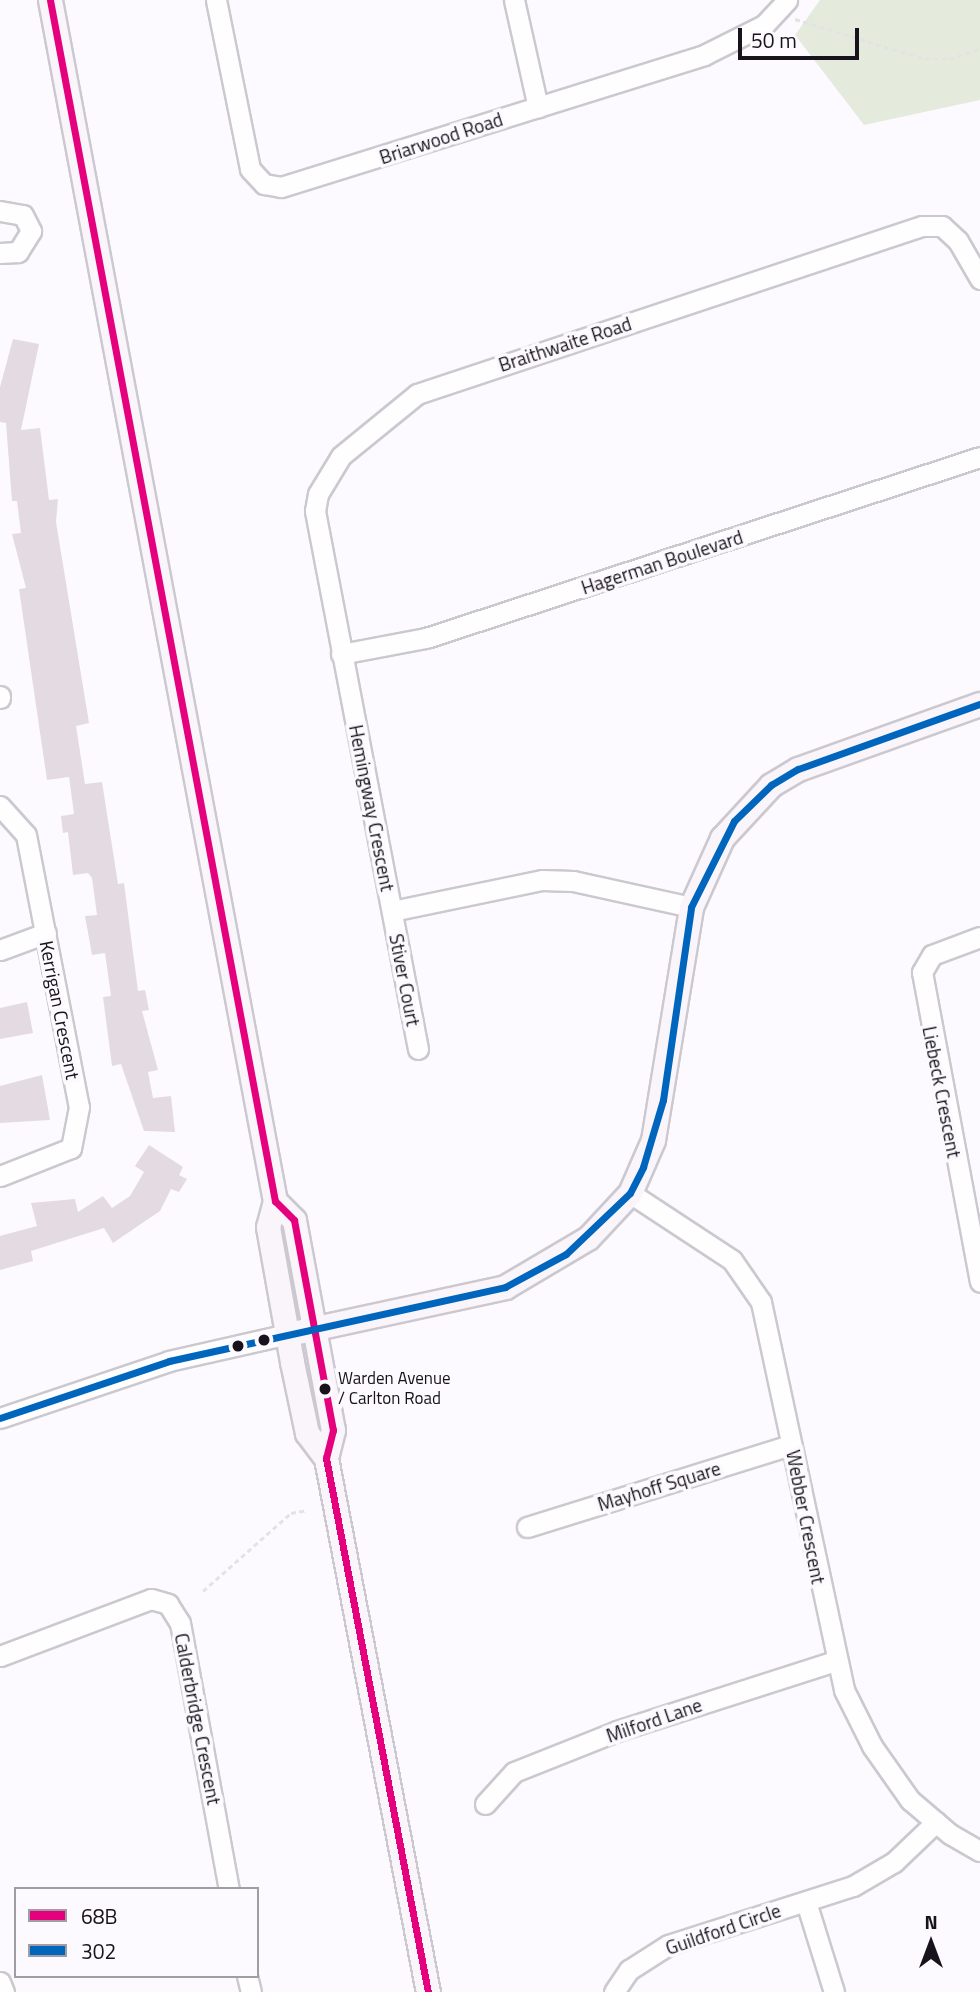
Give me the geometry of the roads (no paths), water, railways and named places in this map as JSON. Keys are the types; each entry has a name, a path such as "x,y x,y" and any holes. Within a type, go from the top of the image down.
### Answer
{"main road":[{"path":"50,0 275,1201 268,1227 288,1334 307,1433 326,1458"},
{"path":"288,1334 516,1283 588,1238 630,1193 663,1100 691,907 722,838 771,785 820,760 980,704"},
{"path":"275,1201 294,1220 333,1430 326,1458 428,1992"}],"street":[{"name":"Briarwood Road","path":"216,0 250,169 264,184 281,187 728,46 782,7"},
{"path":"514,0 538,107"},
{"path":"0,211 23,215 31,230 18,252 0,253"},
{"name":"Braithwaite Road","path":"341,654 315,511 318,494 341,456 400,404 548,349 932,223 958,241 980,279"},
{"name":"Hagerman Boulevard","path":"341,654 426,638 980,457"},
{"name":"Hemingway Crescent","path":"341,654 392,911 542,880 602,886 691,907"},
{"name":"Kerrigan Crescent","path":"0,806 26,835 79,1107 78,1131 71,1148 0,1176"},
{"name":"Stiver Court","path":"392,911 418,1049"},
{"path":"0,950 46,933"},
{"name":"Liebeck Crescent","path":"980,937 932,955 922,972 980,1282"},
{"name":"Webber Crescent","path":"630,1193 744,1273 772,1336 835,1661 856,1717 889,1773 936,1822 980,1851"},
{"path":"0,1418 169,1361 288,1334"},
{"name":"Mayhoff Square","path":"527,1527 791,1445"},
{"name":"Calderbridge Crescent","path":"0,1656 151,1599 168,1604 180,1623 229,1887"},
{"name":"Milford Lane","path":"485,1804 514,1772 617,1731 835,1661"},
{"name":"Guildford Circle","path":"614,1992 629,1970 668,1945 853,1886 894,1862 936,1822"},
{"name":"Guildford Circle","path":"806,1902 834,1992"},
{"path":"0,1982 4,1992"}],"place":[{"name":"Warden Avenue / Carlton Road","path":"325,1389"}]}
